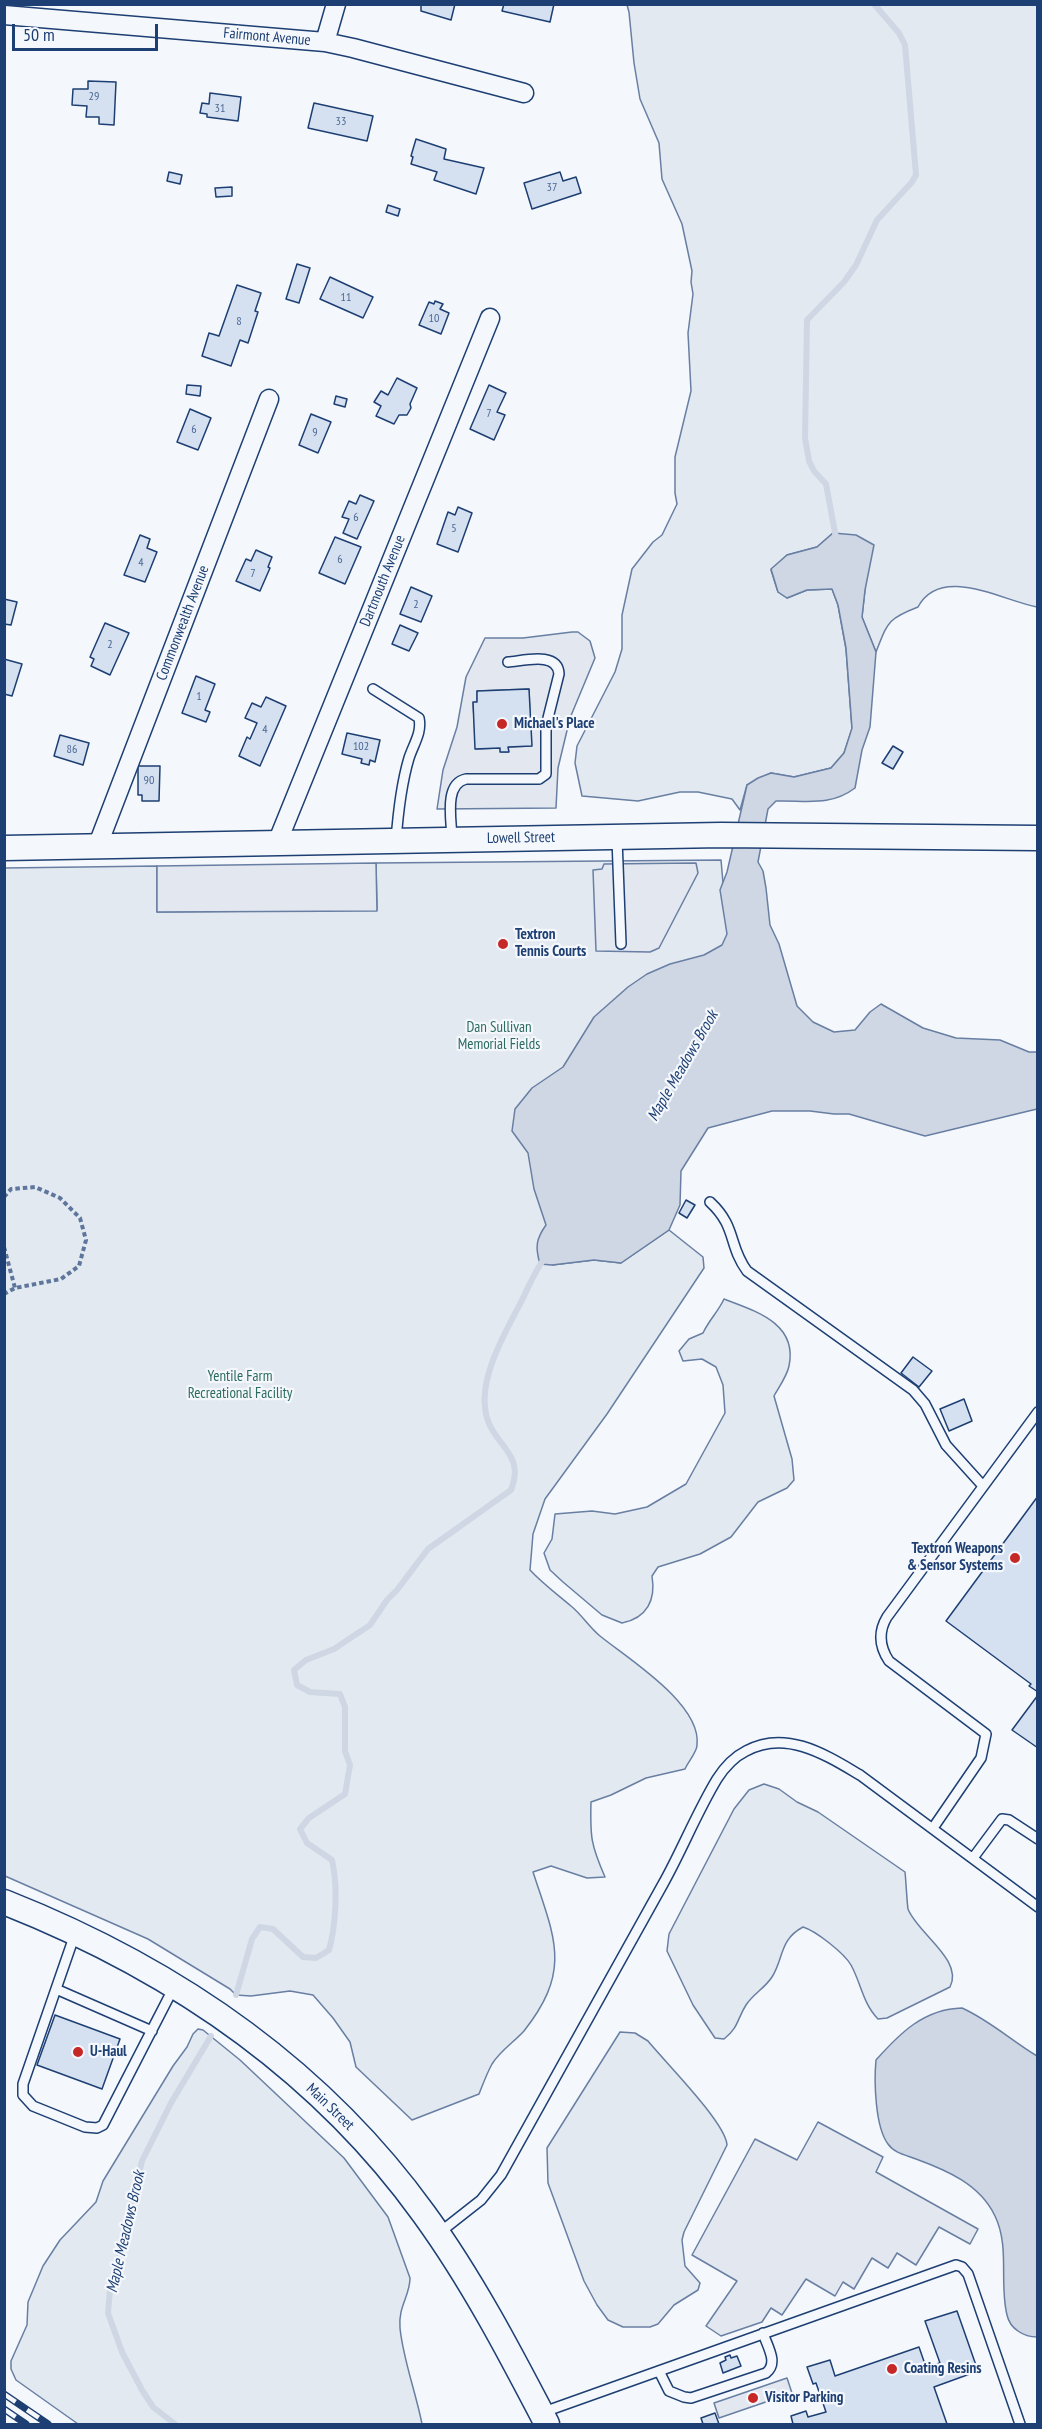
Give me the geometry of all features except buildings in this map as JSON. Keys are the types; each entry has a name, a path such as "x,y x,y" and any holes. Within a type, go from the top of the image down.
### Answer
{"main road":[{"name":"Lowell Street","path":"4,848 721,835 1038,838"},
{"name":"Main Street","path":"4,1902 110,1948 175,1985 240,2030 308,2086 378,2157 438,2234 471,2285 544,2419"}],"street":[{"path":"324,42 336,4"},
{"name":"Fairmont Avenue","path":"4,15 324,42 524,93"},
{"name":"Dartmouth Avenue","path":"277,843 490,318"},
{"name":"Commonwealth Avenue","path":"97,847 269,399"}],"lane":[{"path":"452,840 452,794 458,782 466,779 539,779 546,774 546,726 559,674 558,667 547,660 507,662"},
{"path":"373,689 419,718 421,729 409,757 398,806 396,841"},
{"path":"617,837 621,944"},
{"path":"710,1202 727,1221 736,1251 747,1270 913,1390 925,1404 946,1445 983,1486"},
{"path":"933,1828 981,1758 986,1734 890,1661 883,1649 880,1636 887,1617 1038,1412"},
{"path":"438,2234 481,2200 501,2175 678,1856 718,1779 737,1756 765,1744 784,1743 805,1746 860,1775 1038,1907"},
{"path":"973,1858 1002,1819 1009,1820 1038,1839"},
{"path":"76,1932 22,2087 25,2098 33,2106 89,2129 103,2125 175,1985"},
{"path":"56,1989 152,2031"},
{"path":"544,2419 658,2371 949,2265 959,2265 968,2274 1020,2424"},
{"path":"658,2371 669,2391 689,2398 766,2373 773,2362 763,2333"}],"path":[{"path":"4,1197 11,1189 35,1186 60,1198 80,1218 86,1240 79,1266 61,1279 15,1288 4,1294"},
{"path":"4,1247 15,1288"}],"green space":[{"path":"627,5 1037,5 1037,607 973,589 942,588 928,594 918,607 894,619 886,628 876,652 862,617 865,590 833,533 817,547 787,555 771,570 778,592 787,598 807,590 832,589 838,605 846,649 852,729 844,753 831,768 794,777 771,773 747,785 740,810 732,799 698,792 680,792 638,801 582,796 575,763 577,746 615,672 622,649 622,615 632,569 653,542 662,535 677,504 675,457 691,391 688,333 693,294 692,271 682,224 662,179 659,143 640,99"},
{"path":"721,860 735,1019 552,1265 594,1260 621,1263 669,1230 703,1257 704,1268 607,1414 545,1499 533,1534 530,1570 575,1610 592,1629 644,1669 676,1698 688,1714 695,1729 697,1748 685,1769 646,1778 591,1802 592,1841 605,1877 587,1878 551,1866 533,1872 548,1917 555,1954 554,1972 549,1990 524,2031 492,2064 479,2094 412,2120 356,2067 350,2042 313,1995 290,1991 251,1996 236,1995 230,1989 148,1939 5,1876 5,868 157,866 157,912 377,910 376,863"},
{"path":"724,1299 761,1314 781,1329 787,1339 790,1351 789,1366 774,1396 792,1459 794,1480 787,1488 758,1502 731,1537 700,1554 658,1567 652,1576 653,1593 648,1607 638,1617 622,1623 602,1615 550,1570 544,1553 552,1539 555,1514 592,1511 615,1514 647,1507 686,1484 725,1413 723,1385 716,1367 702,1359 683,1361 679,1351 689,1339 703,1333"},
{"path":"764,1784 779,1789 797,1802 818,1812 905,1872 908,1909 951,1967 953,1977 950,1987 887,2018 878,2019 869,2007 847,1960 822,1938 803,1927 790,1938 772,1977 749,2001 732,2031 724,2039 715,2038 693,2005 667,1951 669,1934 734,1809 749,1790"},
{"path":"198,2029 203,2030 240,2060 344,2158 388,2217 410,2278 401,2313 400,2328 422,2424 78,2424 16,2380 11,2369 11,2361 27,2325 28,2302 43,2266 60,2240 96,2202 103,2181"},
{"path":"620,2032 635,2033 648,2041 717,2122 727,2145 682,2240 685,2266 700,2283 698,2290 674,2305 658,2324 650,2327 623,2327 608,2320 597,2305 584,2281 548,2183 547,2148"}],"shaded area":[{"path":"578,632 590,641 595,658 570,718 558,768 556,808 437,809 443,770 457,727 466,677 485,638 523,638","holes":["529,689 531,746 508,747 508,752 501,752 500,748 476,749 473,703 477,702 477,691"]},
{"path":"376,863 377,911 157,912 157,866"},
{"path":"696,863 698,873 659,948 650,952 596,951 593,870 602,869 604,864"},
{"path":"818,2122 883,2157 876,2172 978,2229 970,2244 939,2227 916,2265 897,2253 888,2268 872,2258 854,2289 843,2282 835,2296 806,2279 782,2315 771,2308 762,2322 721,2336 706,2326 737,2281 692,2255 755,2139 797,2160"},
{"name":"Visitor Parking","path":"787,2378 792,2393 719,2418 714,2403"}],"water":[{"path":"833,533 856,535 874,545 862,617 876,652 870,727 862,750 855,788 846,794 827,800 776,801 768,809 758,862 763,871 770,925 779,944 797,1006 813,1022 834,1032 855,1030 870,1012 881,1004 923,1028 956,1038 1000,1040 1029,1052 1037,1052 1037,1109 925,1136 849,1114 810,1111 772,1111 708,1128 681,1171 680,1205 669,1230 621,1263 594,1260 552,1265 540,1264 537,1243 546,1225 534,1189 528,1153 512,1131 515,1109 532,1088 563,1067 594,1017 628,987 647,974 670,964 704,955 722,945 727,934 720,890 727,872 747,785 771,773 794,777 831,768 844,753 852,728 846,648 838,605 832,589 807,590 787,598 778,592 771,569 787,555 817,547"},
{"path":"962,2008 982,2018 1037,2056 1037,2337 1027,2336 1018,2331 1011,2324 1007,2315 1002,2240 989,2205 981,2195 950,2173 894,2150 888,2144 880,2127 875,2091 876,2060 914,2024 948,2009"}],"waterway":[{"name":"Maple Meadows Brook","path":"836,538 826,484 814,471 809,461 805,438 807,320 844,282 856,265 877,220 916,175 905,45 899,33 874,4"},
{"name":"Maple Meadows Brook","path":"236,1995 252,1939 260,1927 273,1929 303,1957 316,1958 329,1950 331,1940 336,1893 332,1860 307,1843 300,1829 309,1818 345,1794 350,1765 345,1751 345,1707 340,1694 310,1692 297,1685 294,1670 306,1660 334,1649 370,1625 428,1549 511,1490 515,1477 514,1466 511,1456 488,1420 485,1394 496,1352 544,1259"},
{"name":"Maple Meadows Brook","path":"175,2424 153,2407 122,2352 108,2313 110,2290 131,2222 132,2201 142,2161 171,2103 211,2036"}],"railway":[{"path":"4,2394 48,2424"},
{"path":"4,2409 26,2424"}],"place":[{"name":"Michael's Place","path":"502,724"},
{"name":"Textron Tennis Courts","path":"503,944"},
{"name":"Textron Weapons & Sensor Systems","path":"1015,1558"},
{"name":"U-Haul","path":"78,2052"},
{"name":"Coating Resins","path":"892,2369"},
{"name":"Visitor Parking","path":"753,2398"}],"park label":[{"name":"Dan Sullivan Memorial Fields","path":"499,1036"},
{"name":"Yentile Farm Recreational Facility","path":"240,1386"}]}
